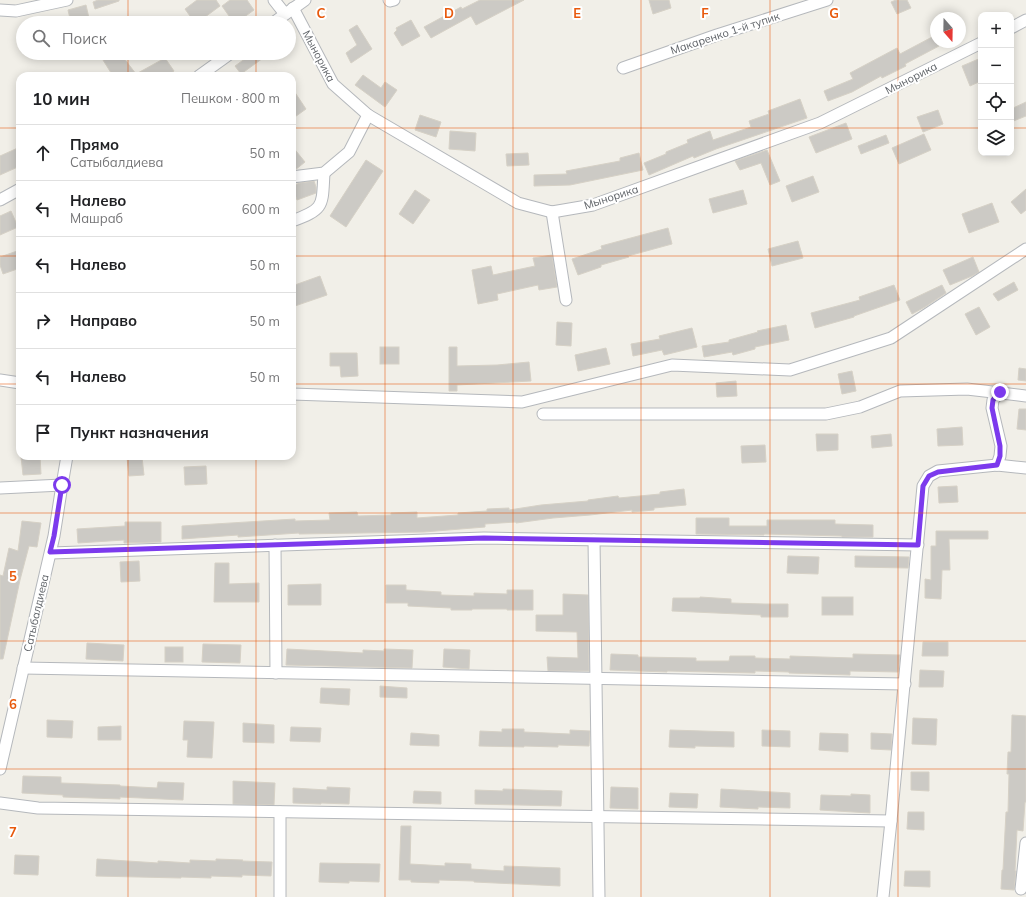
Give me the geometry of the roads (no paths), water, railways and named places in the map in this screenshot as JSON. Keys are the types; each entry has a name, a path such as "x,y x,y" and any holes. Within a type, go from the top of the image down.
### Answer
{"street":[{"path":"0,10 16,11 68,0"},
{"name":"Мынорика","path":"274,0 290,11 293,16"},
{"path":"283,16 305,0"},
{"path":"389,0 394,0"},
{"name":"Макаренко 1-й тупик","path":"623,68 717,34 827,0"},
{"path":"1014,26 1026,20"},
{"name":"Мынорика","path":"296,21 332,84 368,115 518,203 552,212 593,205 820,123 978,44"},
{"path":"205,72 221,60"},
{"path":"296,176 324,172 349,152 368,115"},
{"path":"296,219 317,210 323,200 324,172"},
{"path":"0,200 16,191"},
{"path":"552,212 566,300"},
{"path":"296,394 522,402 672,365 790,370 891,338 1026,249"},
{"path":"0,380 16,382"},
{"path":"543,414 826,414 860,407 900,392 967,388 1026,396"},
{"path":"997,465 1000,456 1000,446 992,408 993,400 1000,392"},
{"name":"Сатыбалдиева","path":"0,769 54,536 66,460"},
{"path":"883,897 892,821 923,486 929,476 938,472 997,465 1026,468"},
{"path":"0,488 62,485"},
{"path":"50,552 484,538 918,545"},
{"path":"594,540 599,897"},
{"path":"275,545 276,673"},
{"path":"24,668 905,684"},
{"path":"0,803 38,808 892,821"},
{"path":"280,812 280,897"},
{"path":"1021,889 1026,843"}]}
